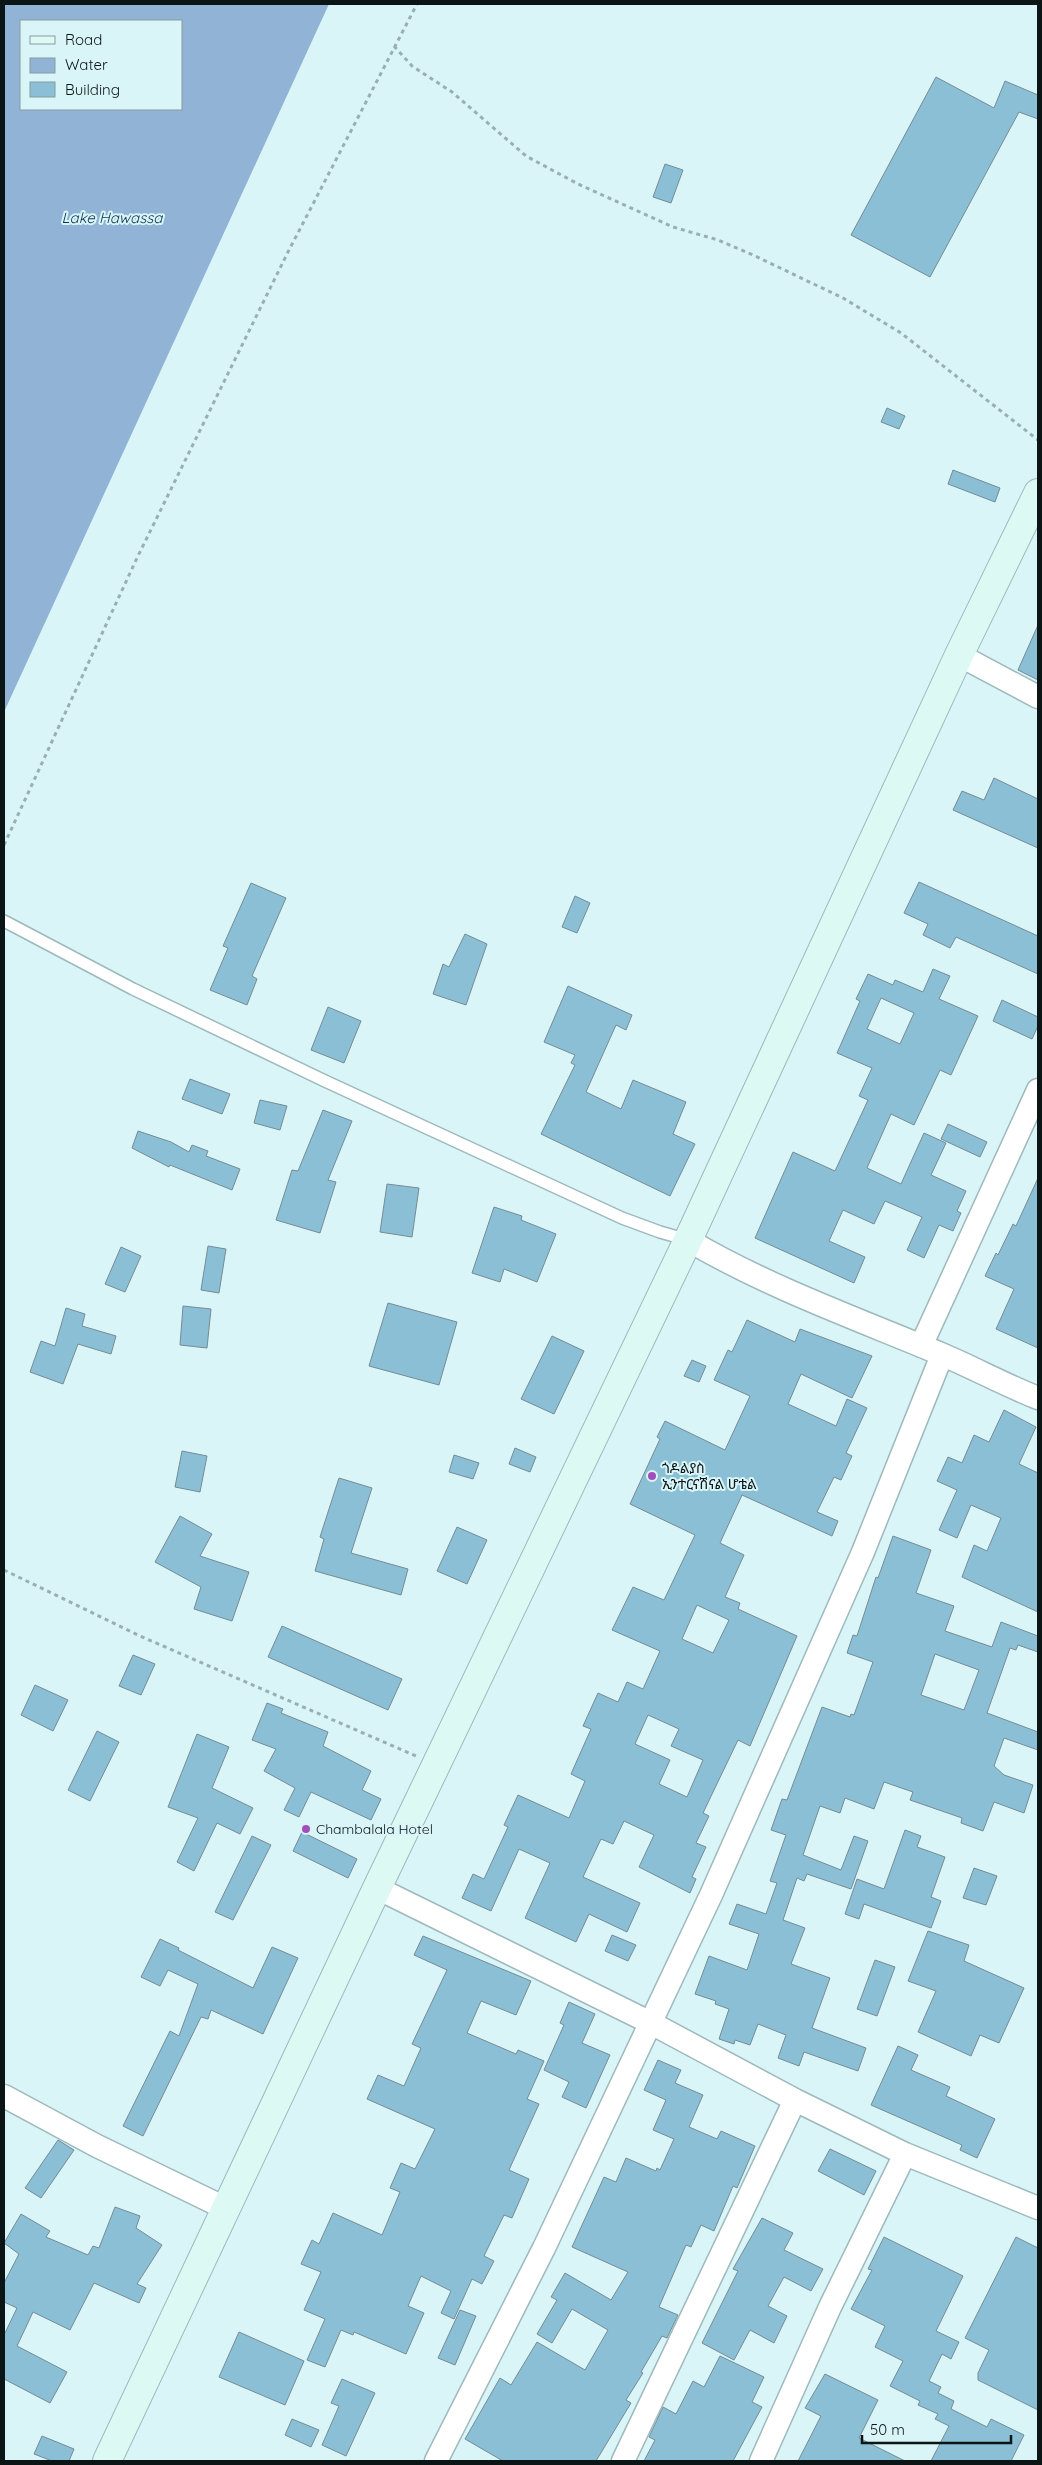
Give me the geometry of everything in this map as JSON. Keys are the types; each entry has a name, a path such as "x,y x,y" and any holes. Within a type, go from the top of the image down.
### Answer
{"main road":[{"path":"106,2461 227,2209 377,1888 438,1765 688,1240 959,655 1038,494"},
{"path":"1012,550 1038,535"}],"street":[{"path":"959,655 1038,697"},
{"path":"921,1346 1038,1090"},
{"path":"688,1240 725,1262 811,1302 921,1346 1038,1398"},
{"path":"436,2461 544,2248 711,1895 863,1552 942,1355"},
{"path":"377,1888 651,2023 795,2100 905,2154 1038,2208"},
{"path":"4,2096 97,2146 227,2209"},
{"path":"622,2461 795,2100"},
{"path":"761,2461 830,2307 905,2154"}],"lane":[{"path":"4,921 91,968 325,1081 622,1218 688,1240"}],"path":[{"path":"4,845 141,549 288,252 417,4"},
{"path":"394,46 412,66 452,92 526,156 578,184 673,226 718,240 753,255 843,298 901,332 1038,440"},
{"path":"4,1570 140,1636 438,1765"}],"water":[{"name":"Lake Hawassa","path":"4,4 329,4 4,712"}],"building":[{"path":"936,77 994,108 1005,81 1038,95 1038,119 1019,112 930,277 851,235"},
{"path":"665,164 683,170 671,203 653,197"},
{"path":"887,408 905,416 899,429 881,422"},
{"path":"953,470 1000,488 995,502 948,484"},
{"path":"1038,625 1038,680 1018,670"},
{"path":"994,778 1038,799 1038,848 953,810 962,791 984,800"},
{"path":"919,882 1038,936 1038,974 956,937 950,948 923,935 928,924 904,913"},
{"path":"251,883 286,898 252,976 257,979 247,1005 210,990 228,948 223,946"},
{"path":"575,896 590,903 577,933 562,927"},
{"path":"465,934 487,944 466,1005 433,994 443,964 449,967"},
{"path":"933,969 950,976 939,999 978,1016 951,1075 940,1070 914,1125 891,1114 867,1168 901,1184 924,1133 946,1143 931,1175 966,1191 957,1211 961,1213 953,1231 939,1225 924,1258 907,1250 922,1217 885,1201 874,1224 843,1210 829,1241 865,1257 854,1283 755,1238 793,1152 835,1171 868,1100 859,1096 872,1068 837,1053 860,1001 856,999 868,974 893,985 895,980 923,992","holes":["881,998 914,1013 900,1044 867,1029"]},
{"path":"568,986 632,1015 626,1030 616,1025 586,1092 621,1109 633,1080 686,1102 673,1134 695,1144 670,1196 541,1134 575,1065 571,1063 575,1055 544,1042"},
{"path":"1002,1000 1038,1017 1038,1026 1032,1039 993,1021"},
{"path":"328,1007 361,1021 344,1063 311,1050"},
{"path":"190,1079 230,1094 222,1114 182,1099"},
{"path":"260,1100 287,1106 280,1130 254,1123"},
{"path":"323,1110 352,1121 328,1180 336,1182 320,1233 276,1220 292,1170 298,1171"},
{"path":"948,1124 987,1142 980,1157 941,1139"},
{"path":"138,1131 171,1142 189,1152 192,1145 208,1151 206,1156 240,1169 232,1190 170,1165 169,1167 132,1148"},
{"path":"1038,1178 1038,1348 996,1329 1014,1289 985,1276 1013,1224 1016,1226"},
{"path":"387,1184 419,1188 412,1237 380,1232"},
{"path":"494,1207 522,1216 521,1220 556,1234 537,1282 504,1269 500,1282 472,1273"},
{"path":"208,1246 226,1249 219,1293 201,1290"},
{"path":"121,1247 141,1256 125,1292 105,1284"},
{"path":"388,1303 457,1322 439,1385 369,1366"},
{"path":"183,1306 211,1309 207,1348 180,1345"},
{"path":"66,1308 85,1314 82,1326 116,1336 111,1354 78,1344 63,1384 30,1372 41,1341 55,1346"},
{"path":"747,1320 795,1342 800,1329 872,1356 852,1398 801,1374 788,1404 836,1426 847,1399 867,1408 846,1453 852,1456 841,1480 834,1477 817,1512 838,1521 832,1536 742,1495 720,1543 744,1555 725,1597 740,1603 738,1609 797,1636 750,1746 738,1740 703,1813 709,1816 696,1843 706,1847 692,1877 696,1879 690,1893 639,1867 654,1835 624,1821 613,1844 601,1839 583,1877 640,1903 627,1932 589,1914 576,1942 525,1918 550,1863 519,1849 491,1911 462,1898 473,1874 484,1879 508,1827 504,1825 518,1795 569,1818 585,1781 571,1774 591,1729 583,1726 598,1693 618,1702 627,1682 643,1689 660,1651 612,1630 633,1587 664,1600 695,1535 630,1504 660,1439 657,1437 665,1421 725,1450 750,1396 714,1380 728,1350 732,1352","holes":["697,1605 729,1620 713,1653 682,1639","648,1715 679,1729 671,1746 703,1760 687,1797 659,1784 670,1760 635,1744"]},
{"path":"552,1336 584,1351 554,1414 521,1399"},
{"path":"692,1360 706,1366 699,1382 684,1376"},
{"path":"1004,1410 1036,1427 1019,1464 1038,1473 1038,1612 962,1577 974,1545 987,1551 1001,1518 971,1505 957,1538 939,1530 957,1490 937,1481 948,1457 962,1463 974,1435 989,1442"},
{"path":"515,1448 536,1457 530,1472 509,1464"},
{"path":"182,1451 207,1456 200,1492 175,1487"},
{"path":"454,1455 479,1463 473,1479 449,1472"},
{"path":"339,1478 372,1488 351,1553 408,1569 401,1595 315,1571 324,1539 320,1537"},
{"path":"180,1516 212,1534 200,1556 249,1572 232,1621 194,1609 201,1587 155,1562"},
{"path":"457,1527 487,1540 467,1584 437,1571"},
{"path":"893,1536 931,1550 916,1593 954,1606 945,1631 992,1647 1001,1622 1038,1636 1038,1652 1018,1645 1016,1650 1010,1648 987,1713 1038,1732 1038,1750 1004,1738 994,1766 1004,1775 1033,1785 1024,1813 994,1802 983,1831 961,1823 962,1818 910,1800 913,1792 884,1782 874,1809 845,1798 840,1813 820,1806 803,1855 841,1870 854,1836 868,1841 851,1889 807,1874 804,1881 797,1878 783,1920 805,1928 791,1964 830,1978 812,2028 866,2048 858,2071 804,2052 799,2066 778,2058 786,2035 758,2024 750,2045 735,2040 734,2044 719,2039 729,2009 715,2004 716,2001 695,1994 709,1956 747,1970 759,1934 729,1924 737,1904 766,1914 777,1883 770,1881 786,1835 771,1830 782,1799 787,1800 822,1707 850,1717 851,1714 854,1715 873,1662 847,1653 853,1635 857,1636 876,1577 878,1578","holes":["935,1654 979,1670 964,1710 921,1695"]},
{"path":"282,1626 402,1679 388,1710 268,1657"},
{"path":"133,1655 155,1664 141,1695 119,1686"},
{"path":"35,1685 68,1700 53,1731 21,1715"},
{"path":"267,1703 283,1709 281,1713 328,1732 323,1746 371,1771 362,1790 381,1799 371,1820 311,1792 299,1817 284,1810 295,1788 264,1771 276,1749 252,1740"},
{"path":"97,1731 119,1742 90,1801 68,1790"},
{"path":"197,1734 229,1747 212,1788 253,1808 240,1834 217,1823 194,1871 177,1862 198,1818 168,1807"},
{"path":"905,1830 921,1836 917,1847 945,1857 931,1897 941,1901 931,1928 864,1904 859,1919 845,1914 857,1879 884,1889"},
{"path":"302,1832 357,1859 348,1878 293,1851"},
{"path":"252,1836 271,1845 233,1920 215,1912"},
{"path":"974,1868 997,1876 986,1905 963,1898"},
{"path":"928,1931 969,1945 964,1961 1024,1988 999,2043 980,2035 971,2056 918,2032 936,1991 908,1981"},
{"path":"612,1935 636,1945 628,1961 605,1951"},
{"path":"423,1936 531,1981 516,2015 481,2001 467,2033 516,2054 518,2050 544,2061 527,2099 539,2104 509,2170 529,2179 512,2218 504,2215 484,2256 494,2261 482,2284 472,2279 454,2319 441,2313 451,2291 421,2276 408,2306 424,2313 406,2354 354,2332 353,2335 341,2330 325,2367 307,2360 325,2319 304,2310 321,2272 301,2264 312,2240 319,2244 333,2213 382,2235 400,2192 390,2188 401,2163 415,2169 435,2129 367,2099 378,2075 404,2086 421,2048 412,2044 447,1970 414,1955"},
{"path":"160,1939 253,1988 272,1947 298,1958 263,2034 211,2010 208,2019 201,2017 143,2136 123,2126 170,2031 179,2036 198,1984 168,1970 160,1986 141,1977"},
{"path":"875,1960 895,1967 877,2016 857,2009"},
{"path":"569,2002 595,2014 582,2043 610,2055 586,2108 562,2097 569,2082 544,2070 564,2025 560,2023"},
{"path":"898,2046 918,2055 911,2070 950,2087 946,2096 995,2119 977,2158 960,2150 962,2145 871,2105"},
{"path":"658,2060 681,2070 675,2083 703,2095 689,2127 717,2139 721,2131 755,2146 737,2188 733,2186 714,2231 701,2225 691,2247 686,2245 659,2307 678,2315 667,2338 662,2336 641,2372 643,2373 626,2400 631,2403 596,2461 503,2461 465,2439 500,2378 511,2385 537,2342 585,2370 608,2330 572,2309 552,2343 537,2334 557,2300 551,2297 565,2273 611,2300 628,2272 572,2247 604,2177 616,2182 626,2158 656,2171 657,2168 660,2170 674,2139 653,2130 666,2100 644,2090"},
{"path":"58,2140 74,2150 41,2198 25,2188"},
{"path":"830,2149 876,2171 864,2195 818,2171"},
{"path":"115,2207 140,2216 136,2228 162,2245 137,2284 146,2288 139,2303 94,2283 70,2330 33,2312 17,2346 67,2372 50,2403 4,2379 4,2335 17,2308 4,2302 4,2283 19,2254 4,2243 21,2214 50,2231 46,2237 88,2255 93,2246 99,2248"},
{"path":"762,2218 793,2233 784,2250 823,2269 811,2291 784,2277 768,2306 787,2316 774,2343 750,2330 734,2360 702,2343 738,2271 733,2269"},
{"path":"884,2237 963,2276 936,2331 959,2342 951,2359 942,2354 929,2381 941,2387 938,2393 954,2401 951,2409 987,2427 991,2419 1024,2435 1011,2461 931,2461 949,2426 935,2419 938,2414 918,2405 920,2401 890,2386 903,2361 875,2347 885,2326 851,2309 872,2270 868,2269"},
{"path":"1016,2237 1038,2248 1038,2410 978,2380 978,2373 989,2350 965,2338"},
{"path":"460,2310 476,2316 455,2365 438,2358"},
{"path":"239,2332 304,2361 285,2405 219,2377"},
{"path":"720,2356 764,2377 752,2402 762,2407 733,2461 644,2461 655,2440 649,2437 663,2407 676,2414 693,2381 704,2387"},
{"path":"825,2374 878,2400 859,2438 905,2461 798,2461 821,2416 805,2408"},
{"path":"342,2379 375,2393 346,2456 322,2445 339,2406 331,2403"},
{"path":"292,2419 319,2430 311,2447 285,2435"},
{"path":"42,2436 74,2449 69,2461 52,2461 34,2454"}],"place":[{"name":"ጎዶልያስ ኢንተርናሽናል ሆቴል","path":"652,1476"},
{"name":"Chambalala Hotel","path":"306,1829"}]}
